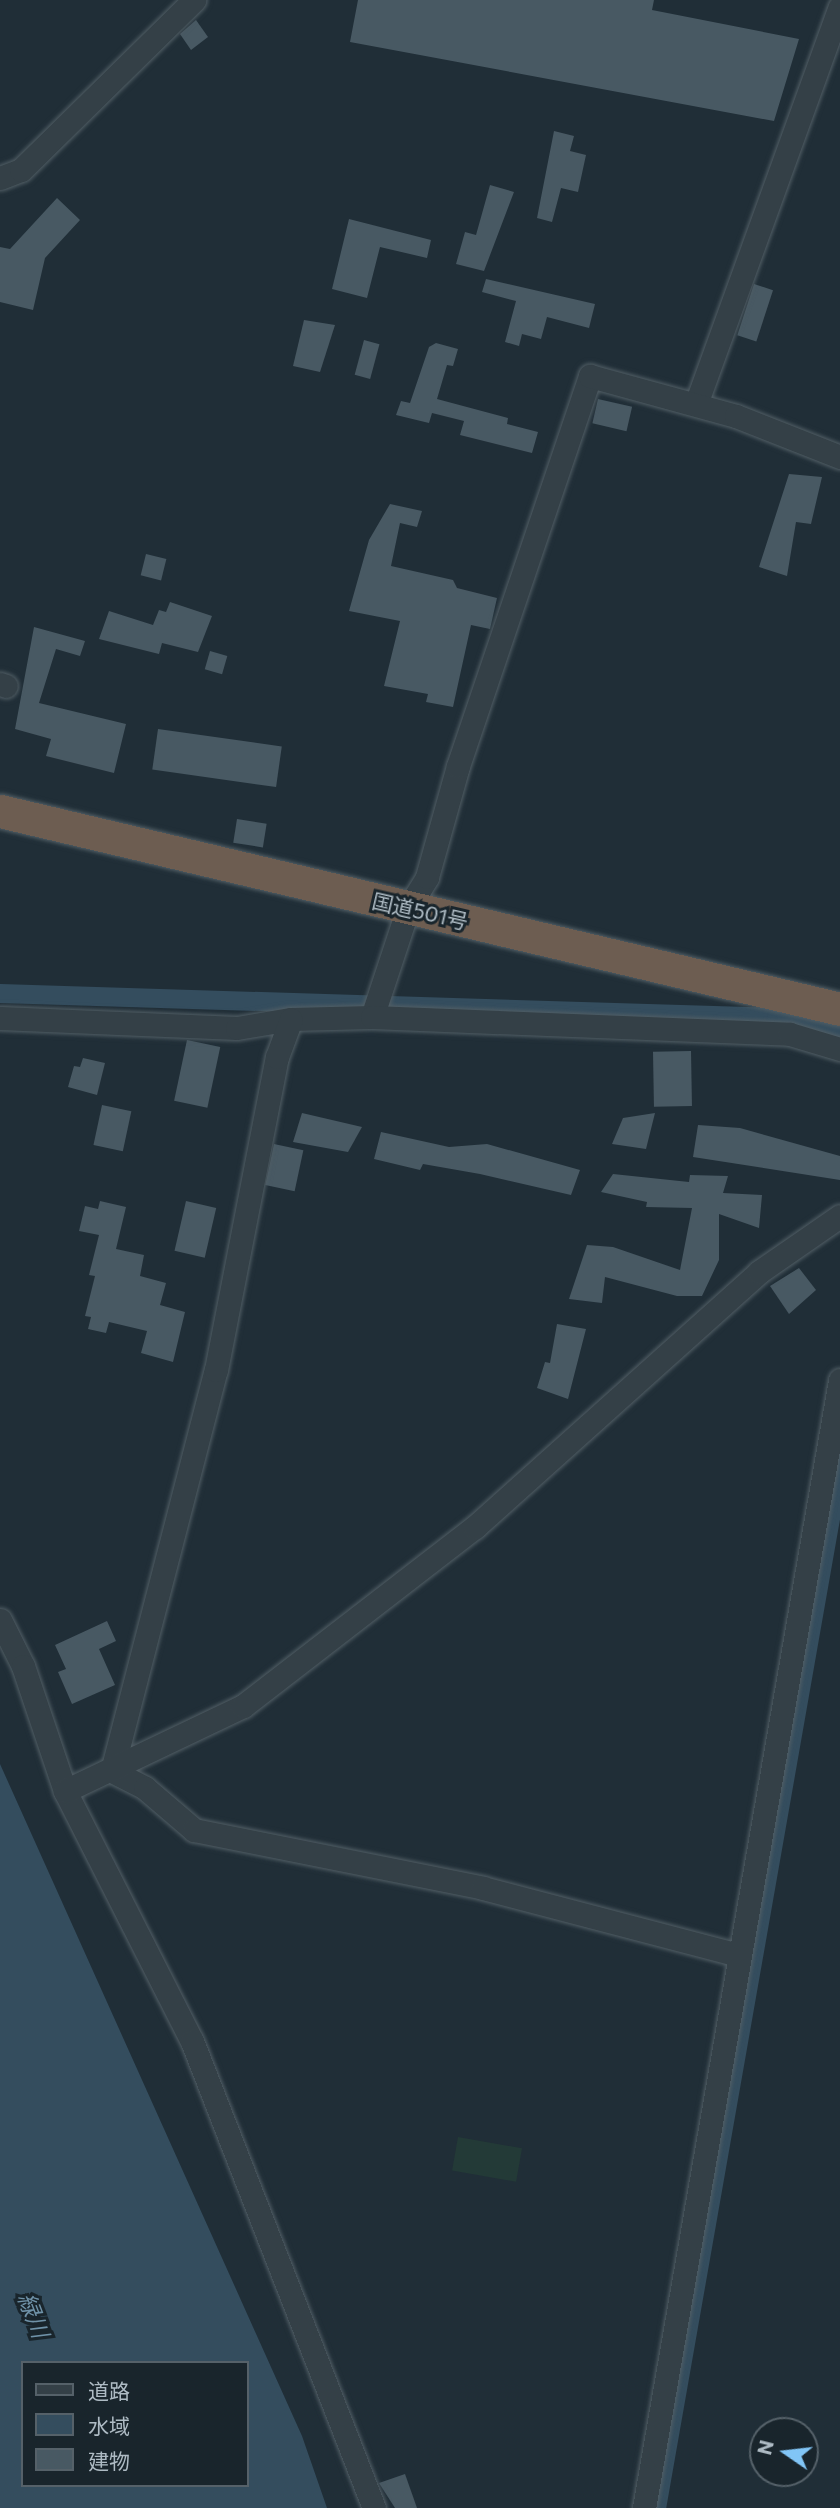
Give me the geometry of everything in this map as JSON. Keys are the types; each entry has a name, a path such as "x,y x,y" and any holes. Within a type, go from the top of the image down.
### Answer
{"highway":[{"name":"国道501号","path":"0,811 840,1009"}],"street":[{"path":"0,178 21,170 194,0"},
{"path":"696,404 840,6"},
{"path":"375,1007 408,908 427,877 458,766 590,376 696,404 840,457"},
{"path":"0,1018 237,1028 375,1007 790,1034 840,1049"},
{"path":"112,1771 216,1370 277,1056 291,1020"},
{"path":"65,1791 112,1771 243,1706 475,1527 759,1272 840,1216"},
{"path":"644,2508 840,1380"},
{"path":"0,1620 23,1666 65,1791 192,2041 374,2508"},
{"path":"112,1771 145,1788 194,1830 483,1888 738,1955"}],"green space":[{"path":"458,2137 522,2148 516,2182 452,2170"}],"water":[{"name":"緑川","path":"0,1764 302,2436 327,2508 0,2508"}],"building":[{"path":"358,0 654,0 652,10 799,39 774,121 350,42"},
{"path":"196,20 208,37 191,50 180,34"},
{"path":"554,131 574,136 570,151 586,155 578,192 561,188 552,222 537,218"},
{"path":"490,185 514,192 484,271 456,264 465,232 476,235"},
{"path":"57,198 80,220 45,258 33,310 0,302 0,247 10,249"},
{"path":"349,219 431,240 427,258 380,247 367,298 332,289"},
{"path":"486,279 595,304 589,328 547,317 541,339 522,334 519,346 505,342 516,301 482,292"},
{"path":"754,284 773,290 756,342 737,335"},
{"path":"304,320 335,325 320,372 293,366"},
{"path":"364,340 379,344 370,379 355,375"},
{"path":"436,343 458,349 453,366 447,365 437,399 508,418 507,424 538,432 532,453 460,435 464,421 432,413 429,423 396,415 401,401 410,403 429,347"},
{"path":"598,399 632,407 626,431 592,423"},
{"path":"789,474 822,477 811,524 796,522 787,576 759,567"},
{"path":"390,504 422,511 417,527 400,523 391,566 453,580 457,588 497,598 490,629 471,625 453,707 426,702 428,694 384,686 400,621 349,611 369,540"},
{"path":"146,554 166,559 161,580 141,575"},
{"path":"170,602 212,616 198,652 162,643 159,654 99,639 109,611 153,625 159,610 166,612"},
{"path":"34,627 85,641 80,656 56,649 39,703 126,724 114,773 46,756 51,739 15,729"},
{"path":"210,651 227,656 222,674 205,669"},
{"path":"158,729 282,746 276,787 152,770"},
{"path":"237,819 267,824 263,847 233,843"},
{"path":"187,1040 220,1047 207,1108 174,1101"},
{"path":"691,1051 692,1106 654,1107 653,1052"},
{"path":"83,1058 105,1063 97,1095 68,1087 74,1066 80,1067"},
{"path":"102,1105 131,1111 123,1151 93,1145"},
{"path":"302,1113 362,1127 348,1152 293,1142"},
{"path":"655,1113 646,1149 612,1144 623,1118"},
{"path":"698,1125 740,1128 840,1156 840,1180 693,1157"},
{"path":"381,1132 449,1147 487,1144 580,1170 571,1195 423,1164 420,1170 374,1159"},
{"path":"274,1144 303,1150 295,1191 265,1185"},
{"path":"613,1174 689,1182 690,1175 728,1176 723,1193 762,1195 759,1228 719,1214 719,1260 702,1296 677,1296 605,1277 602,1303 569,1299 587,1245 613,1247 680,1270 692,1208 646,1207 647,1202 601,1192"},
{"path":"100,1201 126,1207 116,1249 144,1255 140,1276 166,1283 160,1305 185,1312 173,1362 141,1353 147,1331 109,1322 106,1333 88,1329 91,1317 85,1316 95,1276 89,1275 99,1235 79,1231 85,1206 98,1209"},
{"path":"186,1201 216,1208 205,1258 175,1251"},
{"path":"799,1268 816,1290 789,1314 770,1286"},
{"path":"557,1324 586,1329 568,1399 537,1388 545,1362 550,1363"},
{"path":"107,1621 116,1641 99,1649 115,1685 72,1704 58,1672 66,1669 55,1645"},
{"path":"405,2474 417,2508 395,2508 379,2483"}],"waterway":[{"path":"0,993 776,1017 840,1033"},
{"path":"656,2508 840,1461"}]}
